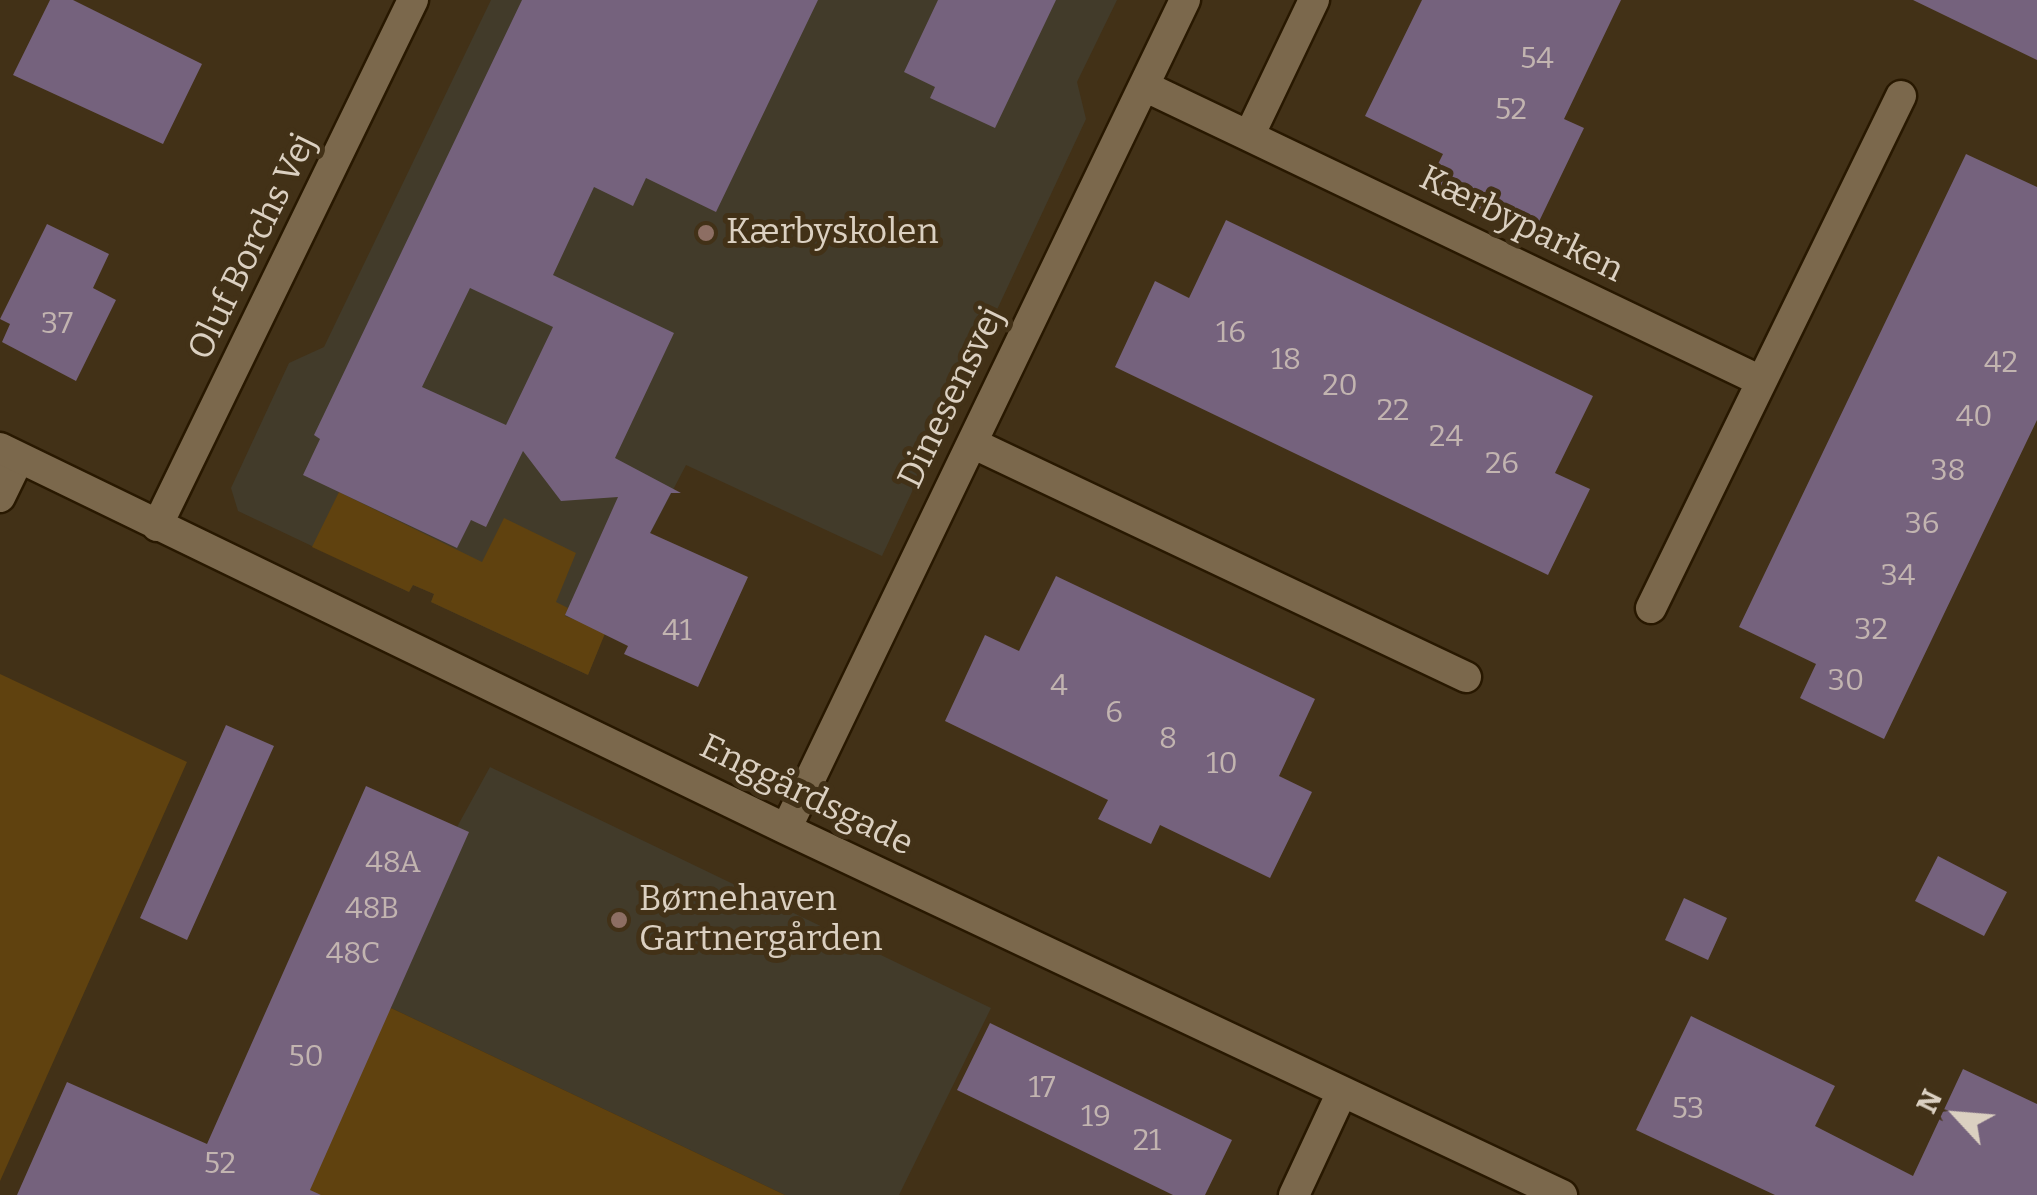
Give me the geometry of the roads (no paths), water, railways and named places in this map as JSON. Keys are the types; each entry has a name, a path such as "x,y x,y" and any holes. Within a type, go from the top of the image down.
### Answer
{"street":[{"name":"Oluf Borchs Vej","path":"158,526 414,0"},
{"name":"Dinesensvej","path":"786,829 1185,0"},
{"path":"1249,136 1314,0"},
{"name":"Kærbyparken","path":"1144,86 1761,381"},
{"path":"1650,608 1900,96"},
{"path":"972,443 1466,676"},
{"name":"Enggårdsgade","path":"0,497 10,453 786,829 1562,1195"},
{"path":"1294,1195 1342,1092"}],"place":[{"name":"Kærbyskolen","path":"706,233"},
{"name":"Børnehaven Gartnergården","path":"619,920"}]}
